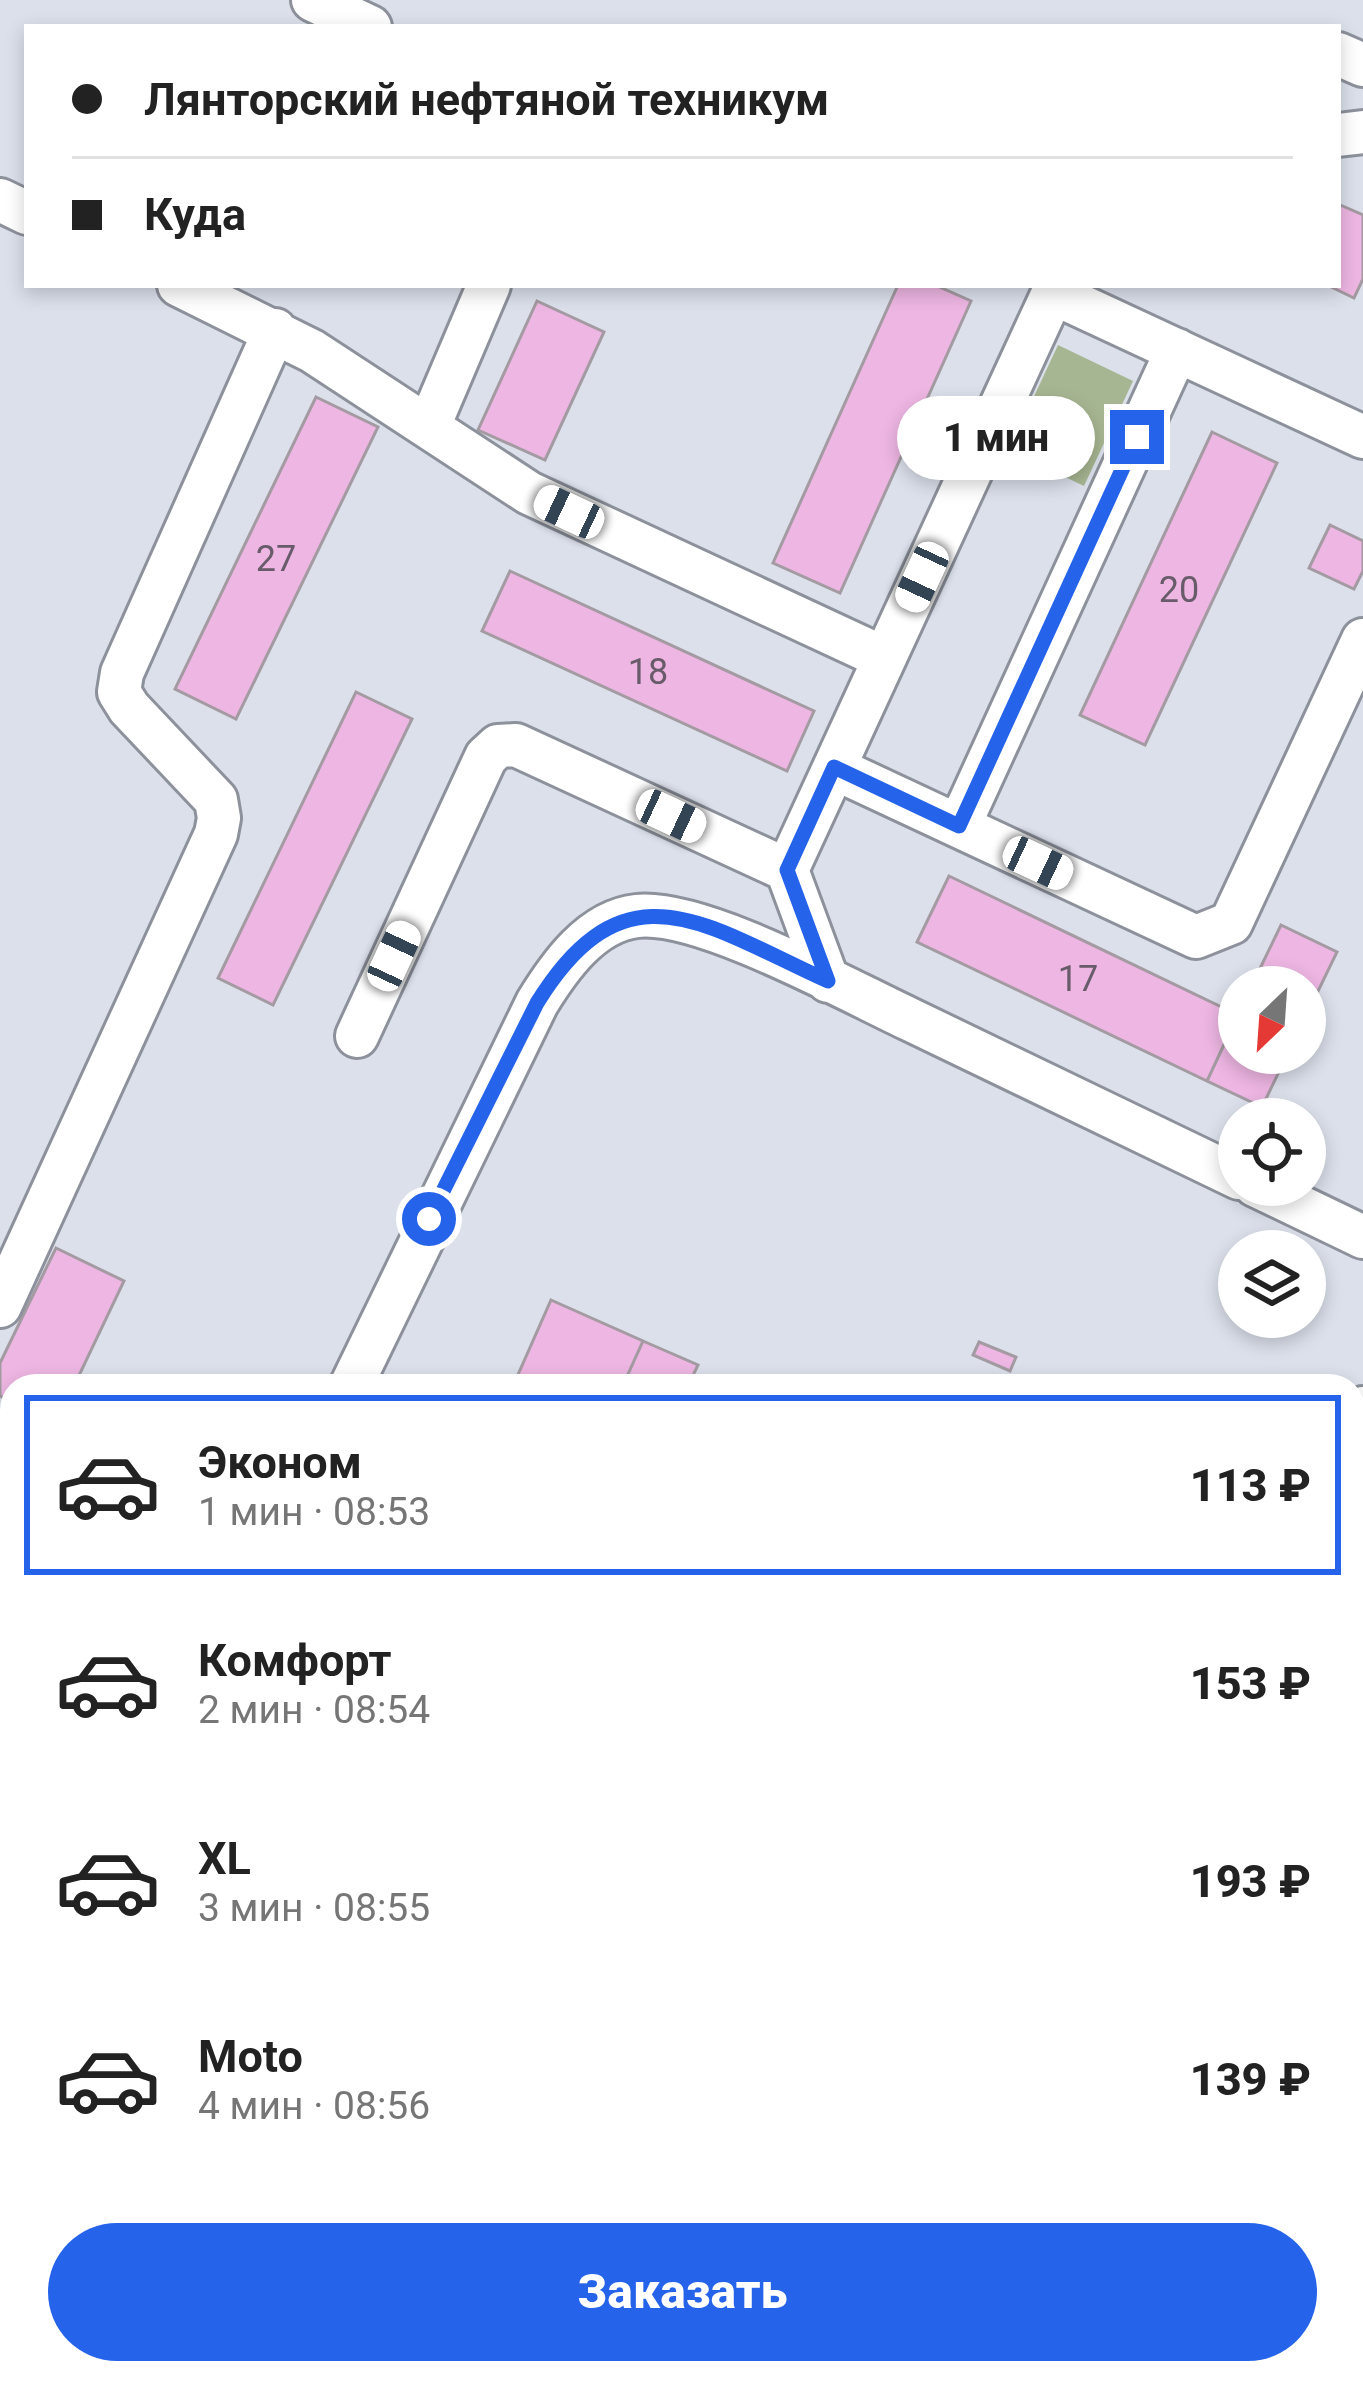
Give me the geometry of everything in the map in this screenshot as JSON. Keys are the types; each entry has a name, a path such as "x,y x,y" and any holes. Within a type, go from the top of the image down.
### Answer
{"street":[{"path":"313,0 364,24"},
{"path":"185,288 275,330 529,493 884,658"},
{"path":"429,426 488,288"},
{"path":"828,981 787,870 1051,289 1363,436"},
{"path":"0,1306 216,835 215,800 119,692 122,673 275,330"},
{"path":"959,826 1177,350"},
{"path":"834,767 1196,937 1231,922 1363,640"},
{"path":"356,1036 486,758 497,746 516,745 787,870"},
{"path":"357,1374 558,968 582,944 634,916 693,921 1218,1168"},
{"path":"1299,1206 1363,1237"}],"green space":[{"path":"1058,345 1133,381 1084,486 1009,450"}],"building":[{"path":"1341,205 1363,215 1363,279 1354,298 1333,288 1341,288"},
{"path":"897,288 942,288 971,301 840,593 773,563"},
{"path":"537,301 604,332 545,460 478,430"},
{"path":"316,397 378,427 236,719 175,689"},
{"path":"1212,432 1277,463 1145,745 1080,715"},
{"path":"1330,525 1363,541 1363,571 1354,589 1309,568"},
{"path":"510,571 814,711 787,771 482,631"},
{"path":"356,692 412,719 273,1005 218,978"},
{"path":"949,876 1218,1005 1218,1058 1207,1081 917,942"},
{"path":"1281,925 1337,952 1326,975 1326,966 1261,966"},
{"path":"1218,1057 1218,1074 1278,1074 1266,1098 1243,1098 1207,1081"},
{"path":"56,1248 124,1281 80,1374 0,1374 0,1363"},
{"path":"551,1300 643,1341 628,1374 518,1374"},
{"path":"643,1341 698,1365 694,1374 628,1374"},
{"path":"979,1342 1016,1357 1010,1371 973,1355"}],"route":[{"path":"429,1219 558,968 606,928 634,916 693,921 828,981 787,870 834,767 959,826 1137,437"}]}
